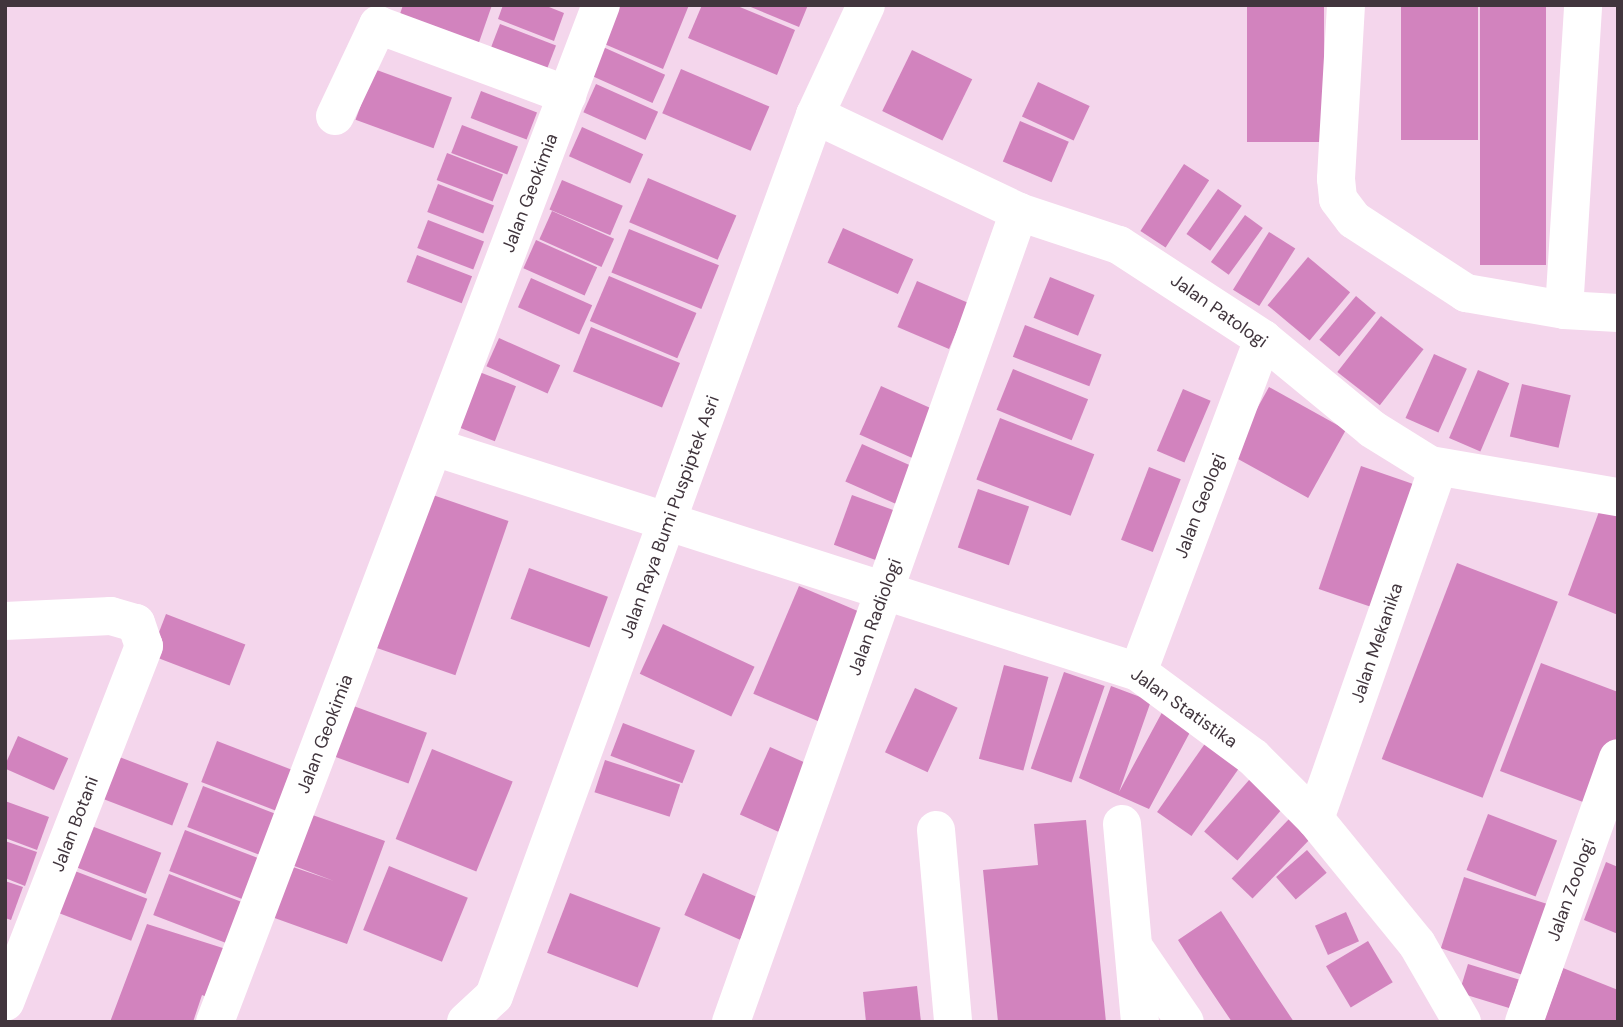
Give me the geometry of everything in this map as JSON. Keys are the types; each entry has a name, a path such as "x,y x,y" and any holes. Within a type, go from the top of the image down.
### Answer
{"street":[{"name":"Jalan Geokimia","path":"215,1022 601,5"},
{"name":"Jalan Raya Bumi Puspiptek Asri","path":"466,1022 494,996 669,524 815,115 866,5"},
{"path":"1346,5 1338,199 1354,220 1466,293 1564,310 1618,313"},
{"path":"1564,310 1583,5"},
{"path":"335,116 378,25 567,95"},
{"name":"Jalan Patologi","path":"815,115 1019,212 1119,245 1263,340 1372,429 1438,468 1618,497"},
{"name":"Jalan Radiologi","path":"732,1022 1019,212"},
{"name":"Jalan Geologi","path":"1138,672 1263,340"},
{"path":"434,447 669,524"},
{"name":"Jalan Mekanika","path":"1315,819 1438,468"},
{"name":"Jalan Statistika","path":"669,524 1138,672 1253,757 1315,819 1417,944 1462,1022"},
{"name":"Jalan Botani","path":"5,621 111,616 136,623 144,646 5,1002"},
{"name":"Jalan Zoologi","path":"1524,1022 1618,758"},
{"path":"1122,824 1140,1022"},
{"path":"936,830 953,1022"},
{"path":"1133,945 1185,1022"}],"building":[{"path":"403,5 492,5 476,51 397,23"},
{"path":"503,5 544,5 564,13 554,41 498,19"},
{"path":"618,5 689,5 663,69 602,43"},
{"path":"702,5 735,5 795,30 777,75 688,38"},
{"path":"746,5 808,5 799,27"},
{"path":"1247,5 1324,5 1324,142 1247,142"},
{"path":"1401,5 1478,5 1478,140 1401,140"},
{"path":"1480,5 1546,5 1546,265 1480,265"},
{"path":"500,24 556,46 545,74 489,52"},
{"path":"603,47 665,75 653,103 590,75"},
{"path":"912,50 972,79 942,140 882,111"},
{"path":"374,69 452,97 434,148 356,120"},
{"path":"681,69 769,107 751,151 662,113"},
{"path":"1038,82 1090,106 1074,141 1022,116"},
{"path":"596,84 658,112 646,140 583,112"},
{"path":"481,91 537,113 527,140 471,118"},
{"path":"1020,121 1069,142 1052,182 1003,162"},
{"path":"462,125 518,147 507,175 451,153"},
{"path":"582,127 643,154 630,183 569,156"},
{"path":"447,153 503,175 493,202 437,180"},
{"path":"1184,164 1209,180 1166,247 1140,231"},
{"path":"648,178 736,216 718,260 629,222"},
{"path":"562,180 623,206 610,235 549,209"},
{"path":"438,184 494,206 483,234 427,212"},
{"path":"1218,189 1242,206 1210,251 1186,234"},
{"path":"552,211 614,239 602,267 539,239"},
{"path":"1245,215 1263,228 1229,275 1211,262"},
{"path":"428,220 484,242 473,270 417,248"},
{"path":"843,228 913,259 898,294 828,263"},
{"path":"629,229 719,265 701,309 611,273"},
{"path":"1269,232 1295,248 1259,306 1233,290"},
{"path":"536,240 597,267 585,296 523,268"},
{"path":"417,255 472,276 462,303 407,282"},
{"path":"1308,257 1350,292 1310,341 1268,305"},
{"path":"609,276 696,313 677,358 590,321"},
{"path":"1050,277 1095,295 1078,336 1034,318"},
{"path":"531,278 592,305 579,334 518,307"},
{"path":"917,281 969,303 949,349 897,327"},
{"path":"1356,296 1376,313 1339,356 1319,340"},
{"path":"1381,316 1424,349 1380,405 1337,372"},
{"path":"1025,325 1102,354 1089,386 1013,357"},
{"path":"591,327 680,363 662,407 573,372"},
{"path":"499,338 560,365 548,394 486,366"},
{"path":"1434,354 1467,369 1438,433 1406,418"},
{"path":"1013,369 1088,399 1072,440 997,410"},
{"path":"474,370 516,386 495,441 453,425"},
{"path":"1478,370 1509,383 1480,451 1449,438"},
{"path":"1522,384 1571,395 1559,448 1510,437"},
{"path":"881,386 935,410 913,458 859,434"},
{"path":"1269,387 1346,430 1308,498 1231,455"},
{"path":"1183,389 1211,401 1184,462 1157,451"},
{"path":"1000,418 1094,454 1071,516 976,480"},
{"path":"862,444 912,466 896,504 845,481"},
{"path":"1361,466 1420,486 1377,609 1319,589"},
{"path":"1149,467 1181,479 1153,552 1121,540"},
{"path":"978,489 1029,507 1009,565 958,548"},
{"path":"430,494 508,521 455,675 377,648"},
{"path":"852,495 897,511 879,561 834,545"},
{"path":"1600,509 1618,516 1618,615 1568,595"},
{"path":"1457,563 1558,602 1483,798 1382,759"},
{"path":"529,568 608,597 589,647 511,619"},
{"path":"799,586 867,615 821,723 753,694"},
{"path":"166,614 245,644 230,686 150,655"},
{"path":"663,624 755,667 731,717 640,674"},
{"path":"1541,663 1618,692 1618,734 1591,805 1500,771"},
{"path":"1004,665 1048,677 1023,771 979,759"},
{"path":"1064,672 1105,686 1071,782 1031,768"},
{"path":"1111,686 1151,701 1119,792 1166,705 1196,721 1149,809 1079,778"},
{"path":"915,688 958,708 928,772 885,752"},
{"path":"348,704 427,733 408,783 330,755"},
{"path":"623,723 695,751 682,783 610,756"},
{"path":"1211,735 1245,759 1191,836 1157,812"},
{"path":"18,736 68,758 54,790 5,769"},
{"path":"217,741 296,771 281,813 201,782"},
{"path":"770,747 808,764 778,832 740,815"},
{"path":"432,749 513,782 476,872 396,839"},
{"path":"109,753 188,783 172,825 93,795"},
{"path":"605,760 680,784 670,817 594,792"},
{"path":"1256,772 1289,801 1237,860 1204,832"},
{"path":"203,786 282,816 267,858 187,827"},
{"path":"5,801 49,817 37,850 5,838"},
{"path":"307,813 385,841 347,944 269,916 287,865 334,881 289,864"},
{"path":"1488,814 1557,841 1536,897 1466,870"},
{"path":"1290,818 1311,838 1253,899 1232,878"},
{"path":"1086,820 1106,1022 998,1022 983,870 1038,865 1034,824"},
{"path":"81,822 161,853 146,894 65,863"},
{"path":"185,830 264,860 249,902 169,871"},
{"path":"5,841 37,852 25,886 5,878"},
{"path":"1307,850 1327,873 1296,900 1276,877"},
{"path":"1606,862 1618,867 1618,934 1584,920"},
{"path":"389,866 468,898 442,962 363,930"},
{"path":"67,868 147,899 131,941 51,910"},
{"path":"703,873 759,898 740,940 684,915"},
{"path":"169,874 248,904 233,946 153,915"},
{"path":"1464,877 1550,905 1526,976 1441,948"},
{"path":"5,881 23,887 11,920 5,918"},
{"path":"570,893 661,928 638,988 547,953"},
{"path":"1221,911 1294,1022 1232,1022 1199,973 1178,940"},
{"path":"1346,912 1359,941 1328,955 1315,926"},
{"path":"147,924 226,949 209,998 202,995 193,1022 110,1022"},
{"path":"1368,941 1393,982 1351,1007 1326,966"},
{"path":"1468,964 1519,979 1510,1008 1459,993"},
{"path":"1563,968 1618,990 1618,1022 1544,1021"},
{"path":"917,986 921,1022 866,1022 863,992"}]}
